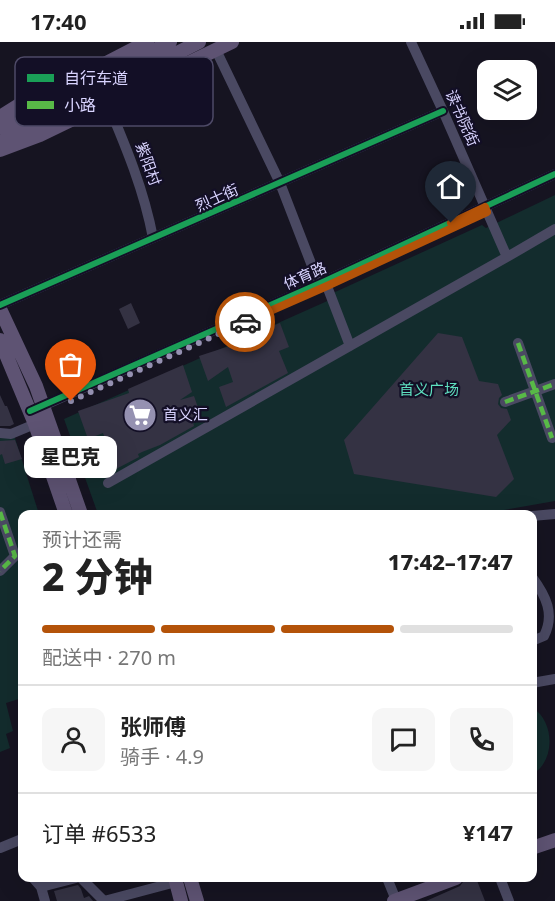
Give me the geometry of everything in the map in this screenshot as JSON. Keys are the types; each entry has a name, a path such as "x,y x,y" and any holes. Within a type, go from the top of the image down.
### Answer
{"main road":[{"path":"118,57 147,42"},
{"path":"142,57 170,42"},
{"path":"169,57 199,42"},
{"path":"201,57 232,42"},
{"path":"0,117 15,108"},
{"path":"0,127 15,120"},
{"path":"0,142 32,126"},
{"path":"0,150 58,126"},
{"path":"0,307 38,414 79,510"},
{"path":"0,340 38,414 65,510"},
{"path":"537,846 555,840"},
{"path":"176,882 181,901"},
{"path":"191,882 197,901"},
{"path":"395,901 445,882"}],"street":[{"name":"读书院街","path":"411,42 507,257"},
{"path":"216,50 280,183 350,346"},
{"name":"烈士街","path":"0,307 443,111"},
{"name":"紫阳村","path":"117,126 136,170 153,238"},
{"name":"体育路","path":"0,433 11,434 38,414 240,324 486,210 555,174"},
{"path":"486,210 555,180"},
{"path":"108,483 555,229"},
{"path":"518,344 552,438"},
{"path":"505,402 555,384"},
{"path":"0,512 15,556 0,571"},
{"path":"537,516 554,517"},
{"path":"537,584 543,592 549,610 549,626 544,636 537,639"},
{"path":"537,682 555,679"},
{"path":"0,848 18,842"},
{"path":"37,882 41,887 45,901"},
{"path":"41,887 60,882"},
{"path":"85,882 104,901 168,882"},
{"path":"388,882 395,901"},
{"path":"502,882 509,901"}],"green space":[{"name":"首义广场","path":"555,195 555,501 504,510 97,510 64,419 334,298 333,293 482,225 486,228"},
{"path":"0,435 14,435 38,510 18,510 18,699 6,703 13,731 6,734 10,748 0,752"},
{"path":"537,711 545,722 550,741 545,760 537,771"}],"building":[{"path":"131,303 140,323 128,329 119,309"},
{"name":"首义汇","path":"280,323 289,347 279,351 288,373 226,407 219,387 233,382 228,367 208,381 199,356 245,341 244,337"},
{"path":"438,333 462,337 479,381 498,384 502,395 498,404 501,408 507,409 511,420 497,435 514,479 496,497 354,474 344,440"},
{"name":"首义汇","path":"183,365 192,392 180,400 194,396 202,419 193,422 194,426 138,454 139,457 116,469 103,433 88,439 78,411 129,393 128,389"},
{"path":"0,395 14,424 10,426 0,426"},
{"path":"15,440 22,459 5,464 2,454 0,455 0,441"},
{"path":"463,882 478,882 485,901 426,901 460,886"},
{"path":"78,885 84,898 89,896 93,901 57,901 54,891"}],"marked path":[{"path":"518,343 552,438"},
{"path":"505,402 555,384"},
{"path":"0,512 15,556 0,571"}],"cycle path":[{"path":"0,305 443,111"},
{"path":"30,411 325,281 555,174"}],"way so far":[{"path":"71,401 245,322"}],"place":[{"name":"星巴克","path":"71,401"},
{"name":"首义汇","path":"140,415"}],"route":[{"path":"245,322 487,212 485,207 451,223"}]}
